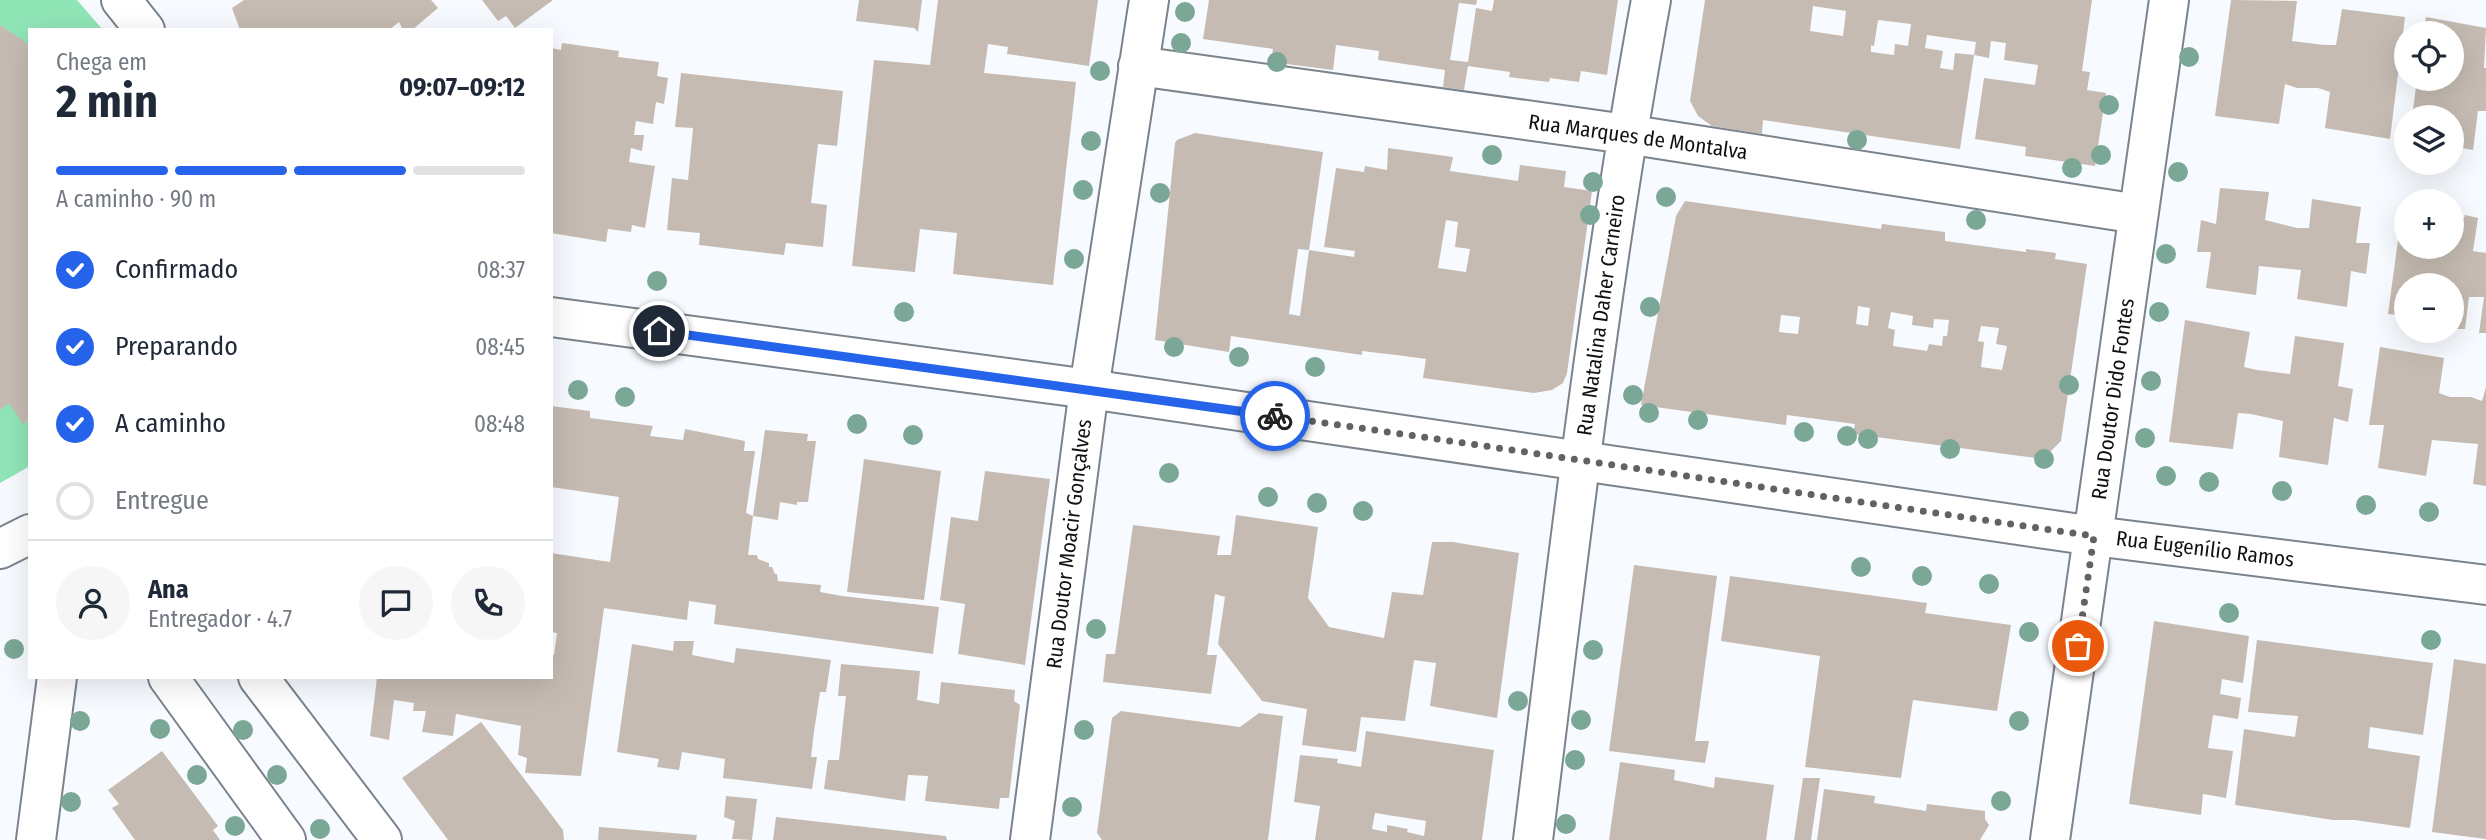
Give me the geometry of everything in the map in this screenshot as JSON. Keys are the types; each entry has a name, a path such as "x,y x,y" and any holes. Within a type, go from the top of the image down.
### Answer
{"street":[{"name":"Rua Doutor Moacir Gonçalves","path":"1031,840 1089,390 1149,0"},
{"name":"Rua Natalina Daher Carneiro","path":"1533,840 1581,459 1626,134 1651,0"},
{"name":"Rua Doutor Dido Fontes","path":"2050,840 2169,0"},
{"name":"Rua Marques de Montalva","path":"1138,66 1626,134 2138,214"},
{"name":"Rua Eugenílio Ramos","path":"553,317 1581,459 1766,489 2094,536 2486,585"},
{"path":"0,549 28,535"},
{"path":"36,840 57,679"},
{"path":"169,679 286,840"},
{"path":"260,679 382,840"}],"green space":[{"path":"0,0 77,0 101,28 28,28 28,467 0,483"}],"building":[{"path":"244,0 431,0 438,8 414,28 402,28 399,22 392,28 239,28 232,8"},
{"path":"482,0 553,0 515,28 506,16 498,21"},
{"path":"859,0 922,0 918,32 914,28 856,21"},
{"path":"938,0 1098,0 1089,66 1007,54 1008,47 988,44 984,73 1076,82 1053,285 953,274 957,233 920,229 915,272 852,266 874,60 930,65"},
{"path":"1209,0 1477,0 1476,5 1459,3 1450,60 1468,62 1476,8 1492,11 1494,0 1618,0 1607,75 1581,71 1579,82 1550,78 1549,82 1509,77 1510,72 1468,66 1464,90 1443,87 1445,70 1378,60 1379,51 1336,45 1333,70 1271,62 1273,49 1203,39"},
{"path":"1705,0 2092,0 2082,71 2090,72 2087,90 2106,93 2095,166 2025,156 2026,147 1975,139 1984,78 2035,85 2038,65 2004,60 2006,43 1991,41 1989,58 1974,55 1960,149 1763,120 1762,134 1712,126 1698,116 1690,101","holes":["1813,6 1846,11 1843,36 1810,31","1878,20 1911,24 1908,46 1895,44 1894,55 1871,52","1927,35 1976,42 1974,55 1955,53 1953,70 1940,68 1943,51 1925,48"]},
{"path":"2231,0 2297,1 2292,41 2324,45 2336,45 2342,9 2405,17 2405,21 2394,21 2396,91 2390,139 2325,128 2330,92 2318,88 2297,88 2285,84 2279,124 2215,116"},
{"path":"2426,17 2448,21 2425,21"},
{"path":"2464,24 2486,28 2486,111 2478,111 2473,150 2464,148 2464,105 2414,105 2415,91 2464,91"},
{"path":"0,25 28,44 28,421 23,424 9,403 0,410"},
{"path":"562,43 619,51 618,57 659,62 657,76 668,78 664,104 656,102 653,124 636,121 634,135 644,135 642,151 631,148 629,162 655,166 645,228 632,225 631,232 608,229 606,242 553,233 553,48 561,50"},
{"path":"681,73 843,91 837,146 818,144 811,203 827,205 823,247 786,243 784,255 699,245 700,233 667,230 672,178 688,180 693,128 675,127"},
{"path":"1195,133 1323,152 1309,250 1354,257 1355,251 1324,247 1336,168 1364,172 1365,166 1387,170 1388,148 1453,157 1450,171 1518,181 1520,165 1566,171 1564,187 1592,191 1567,373 1563,383 1552,390 1534,393 1423,378 1426,359 1362,351 1362,355 1231,336 1229,352 1155,340 1177,140","holes":["1446,220 1458,222 1455,247 1470,249 1466,272 1438,268","1298,249 1309,250 1300,316 1289,314"]},
{"path":"2220,188 2269,192 2265,220 2297,228 2309,228 2312,199 2361,207 2356,243 2370,243 2366,274 2351,271 2347,307 2297,299 2301,270 2259,266 2256,295 2206,288 2211,252 2197,252 2201,220 2216,224"},
{"path":"1685,201 1881,229 1882,224 1945,232 1945,241 2026,252 2026,249 2056,253 2055,259 2087,264 2061,441 2043,459 1853,434 1855,424 1787,415 1786,425 1641,405 1676,216","holes":["1858,306 1870,308 1868,326 1856,324","1891,312 1913,316 1912,325 1933,328 1934,319 1949,320 1947,336 1943,336 1942,346 1929,344 1927,351 1893,346 1895,330 1888,328","1781,315 1800,317 1798,334 1779,332","1981,326 1999,328 1996,344 2007,346 2002,370 1981,367 1984,342 1978,341"]},
{"path":"2465,215 2478,218 2473,251 2486,253 2486,333 2479,333 2484,297 2469,297 2464,329 2464,273 2394,273 2394,315 2388,314 2395,259 2464,259"},
{"path":"2185,320 2250,332 2244,367 2257,370 2290,374 2295,336 2344,343 2338,386 2353,389 2348,422 2334,418 2328,465 2279,457 2283,421 2251,414 2238,413 2233,449 2169,442"},
{"path":"2380,347 2444,358 2439,393 2482,401 2486,387 2486,486 2473,484 2478,444 2432,440 2426,476 2378,468 2384,425 2369,425"},
{"path":"553,406 590,411 590,418 653,426 650,436 683,440 685,429 745,441 744,451 755,451 746,513 753,516 748,555 757,555 758,559 769,563 769,567 777,574 778,581 821,585 820,592 842,596 939,607 933,654 714,624 716,605 689,601 687,620 604,608 581,776 525,773 527,758 518,755 521,726 456,714 453,736 422,732 426,711 413,711 414,703 394,700 389,740 370,736 377,679 553,679 553,655 557,633 553,632 553,553 610,562 619,497 553,487"},
{"path":"765,430 808,434 807,441 816,441 808,502 797,502 797,505 780,502 778,520 753,516"},
{"path":"864,459 941,471 924,600 847,592"},
{"path":"985,471 1050,479 1025,665 958,654 965,604 940,600 951,517 978,521"},
{"path":"1236,515 1318,527 1308,598 1329,627 1384,638 1392,592 1423,595 1432,542 1453,542 1519,553 1497,718 1430,706 1436,663 1414,660 1405,721 1361,717 1356,752 1302,745 1307,709 1262,701 1218,644 1225,597 1215,594 1207,655 1217,655 1211,694 1103,682 1106,654 1115,654 1133,525 1220,536 1217,555 1231,555"},
{"path":"1634,565 1717,576 1695,741 1709,741 1705,763 1609,751"},
{"path":"1730,576 1927,603 1925,613 2011,625 1997,711 1913,700 1901,778 1805,767 1820,656 1721,641"},
{"path":"2154,621 2249,636 2243,683 2222,679 2220,694 2241,698 2238,719 2213,715 2208,748 2233,751 2226,798 2203,794 2201,815 2129,804"},
{"path":"2257,640 2433,663 2423,735 2370,727 2368,748 2420,756 2410,828 2355,820 2333,820 2235,805 2244,729 2295,737 2298,716 2248,712"},
{"path":"674,641 694,641 692,655 734,663 736,648 831,660 826,692 820,692 814,732 811,757 817,757 812,789 723,778 725,759 682,752 679,770 657,767 659,759 617,752 632,644 673,651"},
{"path":"2454,659 2486,664 2486,839 2432,832"},
{"path":"841,664 920,671 917,700 939,704 941,682 1015,690 1014,701 1020,705 1009,798 1000,798 999,809 925,801 928,776 908,775 905,801 824,789 828,760 839,760 846,696 838,696"},
{"path":"1121,711 1240,727 1259,713 1283,716 1268,840 1102,840 1097,833 1112,718"},
{"path":"481,722 563,830 564,840 448,840 402,778"},
{"path":"1366,731 1494,750 1482,840 1315,840 1320,806 1294,802 1300,755 1338,759 1337,763 1361,767","holes":["1375,813 1426,821 1424,836 1407,832 1408,829 1387,825 1387,832 1372,829"]},
{"path":"162,751 218,826 213,830 220,840 135,840 112,808 119,804 108,790"},
{"path":"1620,762 1675,770 1674,780 1714,788 1715,777 1774,785 1766,840 1609,840"},
{"path":"1803,778 1820,778 1811,840 1794,840"},
{"path":"1824,789 1875,796 1874,803 1926,811 1927,804 1985,811 1985,819 1989,825 1980,840 1817,840"},
{"path":"726,796 757,799 752,840 732,839 735,821 724,817"},
{"path":"776,817 946,836 947,840 773,840"},
{"path":"599,827 697,835 696,840 598,840"}],"way so far":[{"path":"1275,416 2094,536 2078,646"}],"route":[{"path":"659,331 1275,416"}]}
